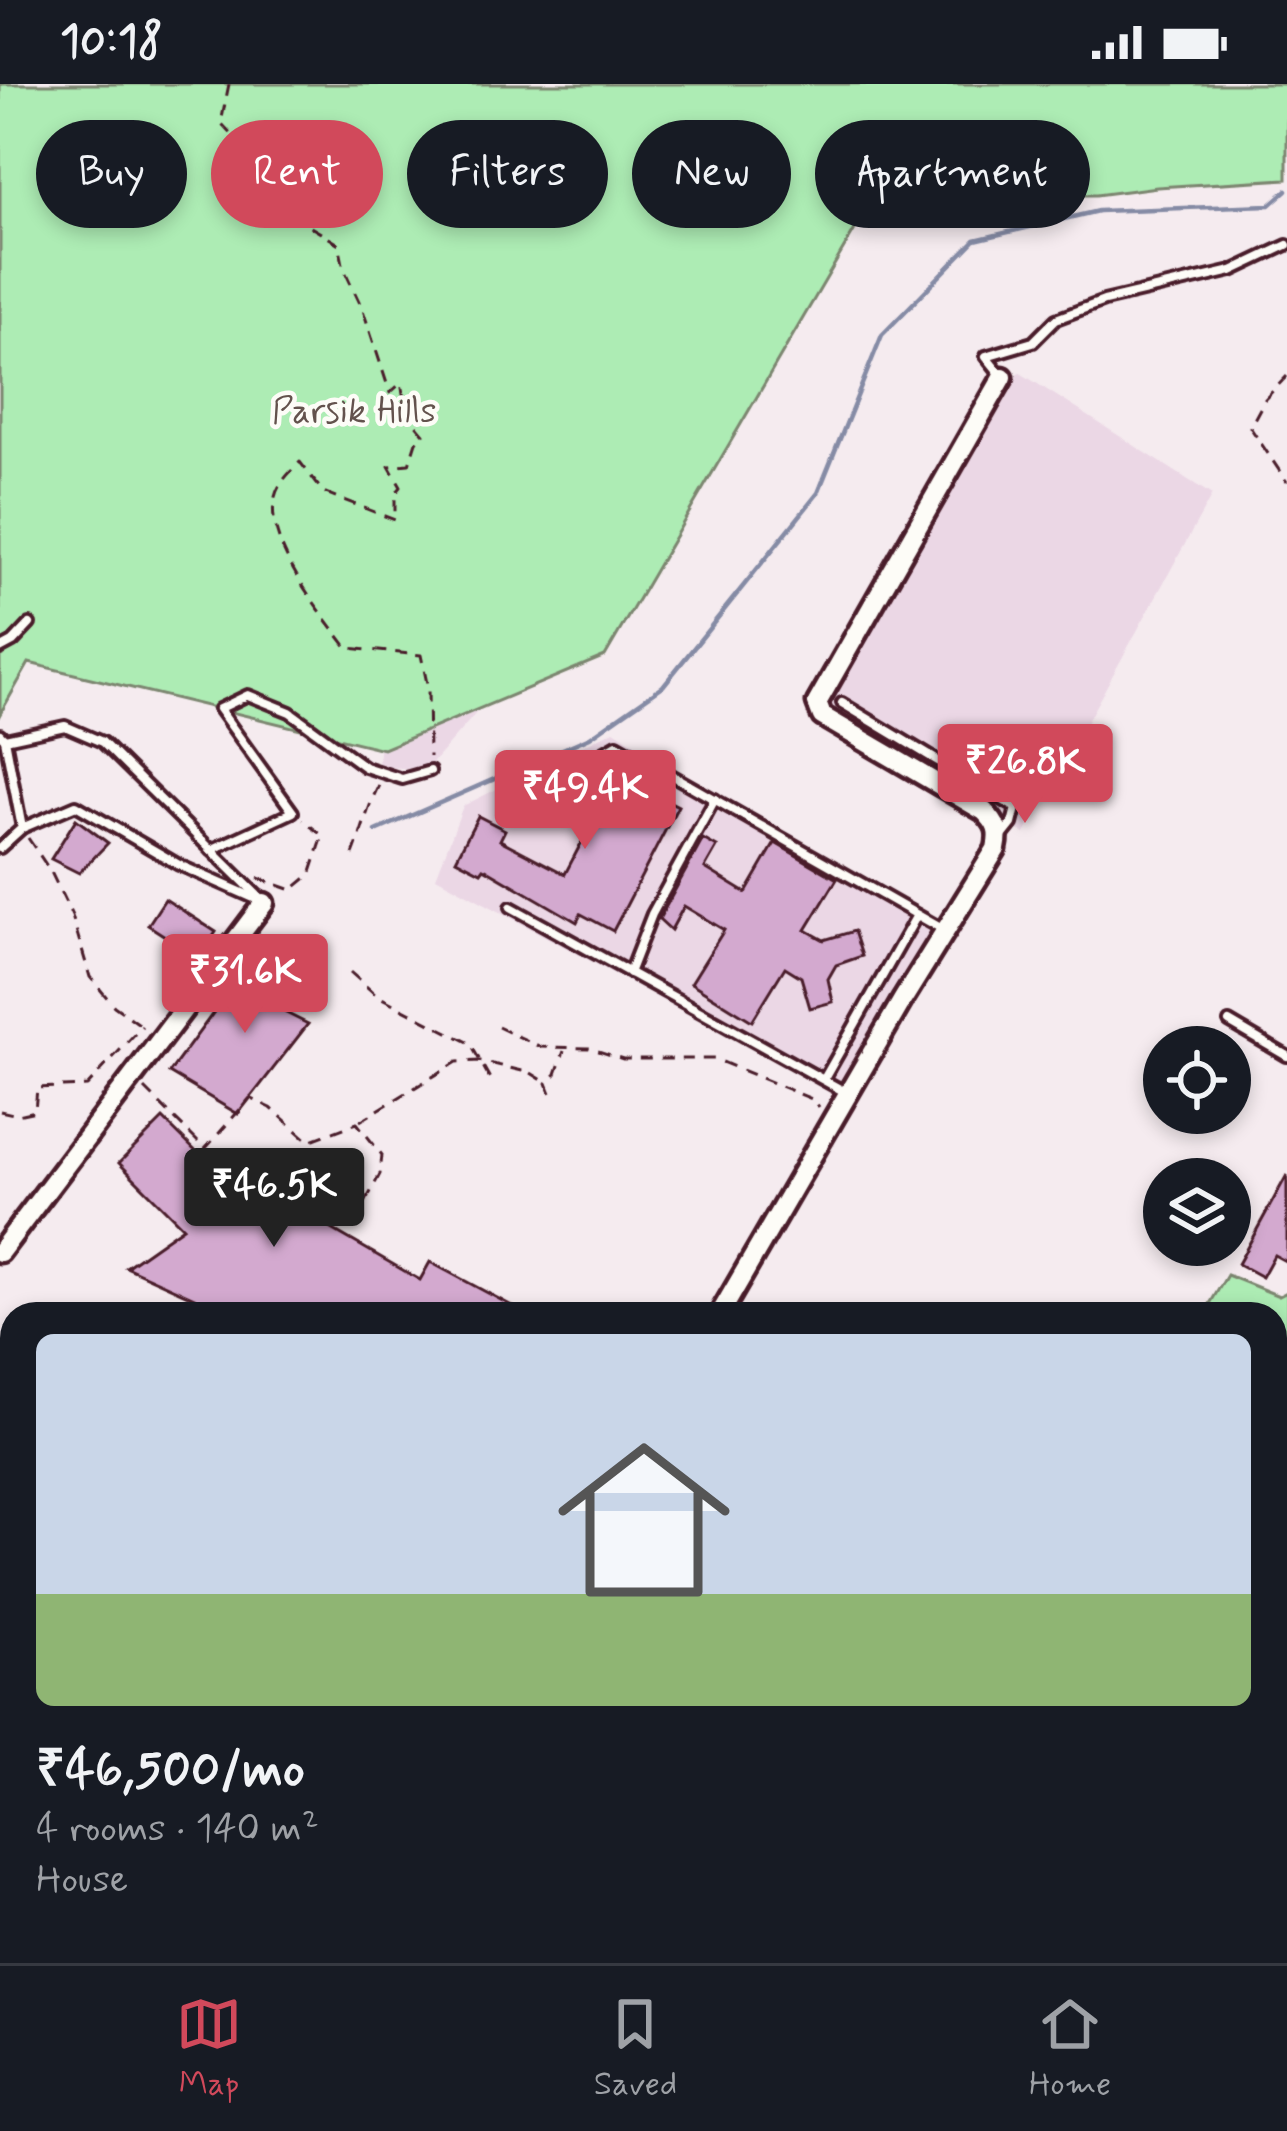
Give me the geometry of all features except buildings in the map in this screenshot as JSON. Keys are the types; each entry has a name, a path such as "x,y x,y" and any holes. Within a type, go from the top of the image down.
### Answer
{"street":[{"path":"727,1302 996,850 995,823 984,811 822,716 817,703 1003,377"},
{"path":"0,1252 264,903"}],"lane":[{"path":"1003,377 986,356 1033,342 1056,319 1104,301 1232,272 1287,245"},
{"path":"0,649 30,624"},
{"path":"211,850 293,812 219,709 248,694 290,712 365,766 402,779 430,771"},
{"path":"842,703 1016,808 1012,824 998,840"},
{"path":"22,828 2,737 65,726 103,742 264,903"},
{"path":"548,784 617,744 946,931"},
{"path":"629,973 652,914 715,799"},
{"path":"0,848 22,828 76,805 179,865 264,903"},
{"path":"511,908 848,1093"},
{"path":"824,1079 917,915"},
{"path":"1229,1022 1287,1056"}],"path":[{"path":"230,84 221,123 261,165 267,189 293,190 309,226 340,244 344,269 391,393 401,382 406,414 424,434 409,464 389,466 401,487 395,494 395,520 323,492 300,462 277,488 274,530 301,585 348,648 421,655 428,688 430,771"},
{"path":"1287,376 1265,399 1250,427 1287,482"},
{"path":"353,855 366,825 365,812 387,774"},
{"path":"233,872 292,890 310,875 323,836 293,812"},
{"path":"22,828 52,872 72,916 90,977 114,1006 143,1025 156,1046"},
{"path":"350,972 376,994 470,1042 493,1084"},
{"path":"0,1111 18,1115 35,1111 37,1088 87,1086 143,1025"},
{"path":"498,1028 541,1047 589,1048 622,1059 715,1059 814,1100 831,1123"},
{"path":"547,1083 556,1074 565,1049"},
{"path":"133,1076 205,1149 250,1098 271,1108 309,1141 357,1123 457,1062 480,1060 531,1073 547,1083 551,1093"},
{"path":"335,1188 364,1205 380,1174 382,1155 357,1123"}],"shaded area":[{"path":"1019,372 1212,495 1025,834 817,703"},
{"path":"383,698 484,704 426,770 378,766"},
{"path":"614,730 938,922 839,1096 436,877 463,806"}],"green space":[{"name":"Parsik Hills","path":"0,84 1287,84 1287,179 1096,195 1090,195 1090,120 815,120 815,228 856,228 605,656 383,749 29,663 0,714"},
{"path":"1227,1275 1279,1296 1287,1292 1287,1302 1211,1302"}],"waterway":[{"path":"376,831 590,737 663,686 818,493 882,335 975,240 1098,211 1270,205 1287,190"}]}
